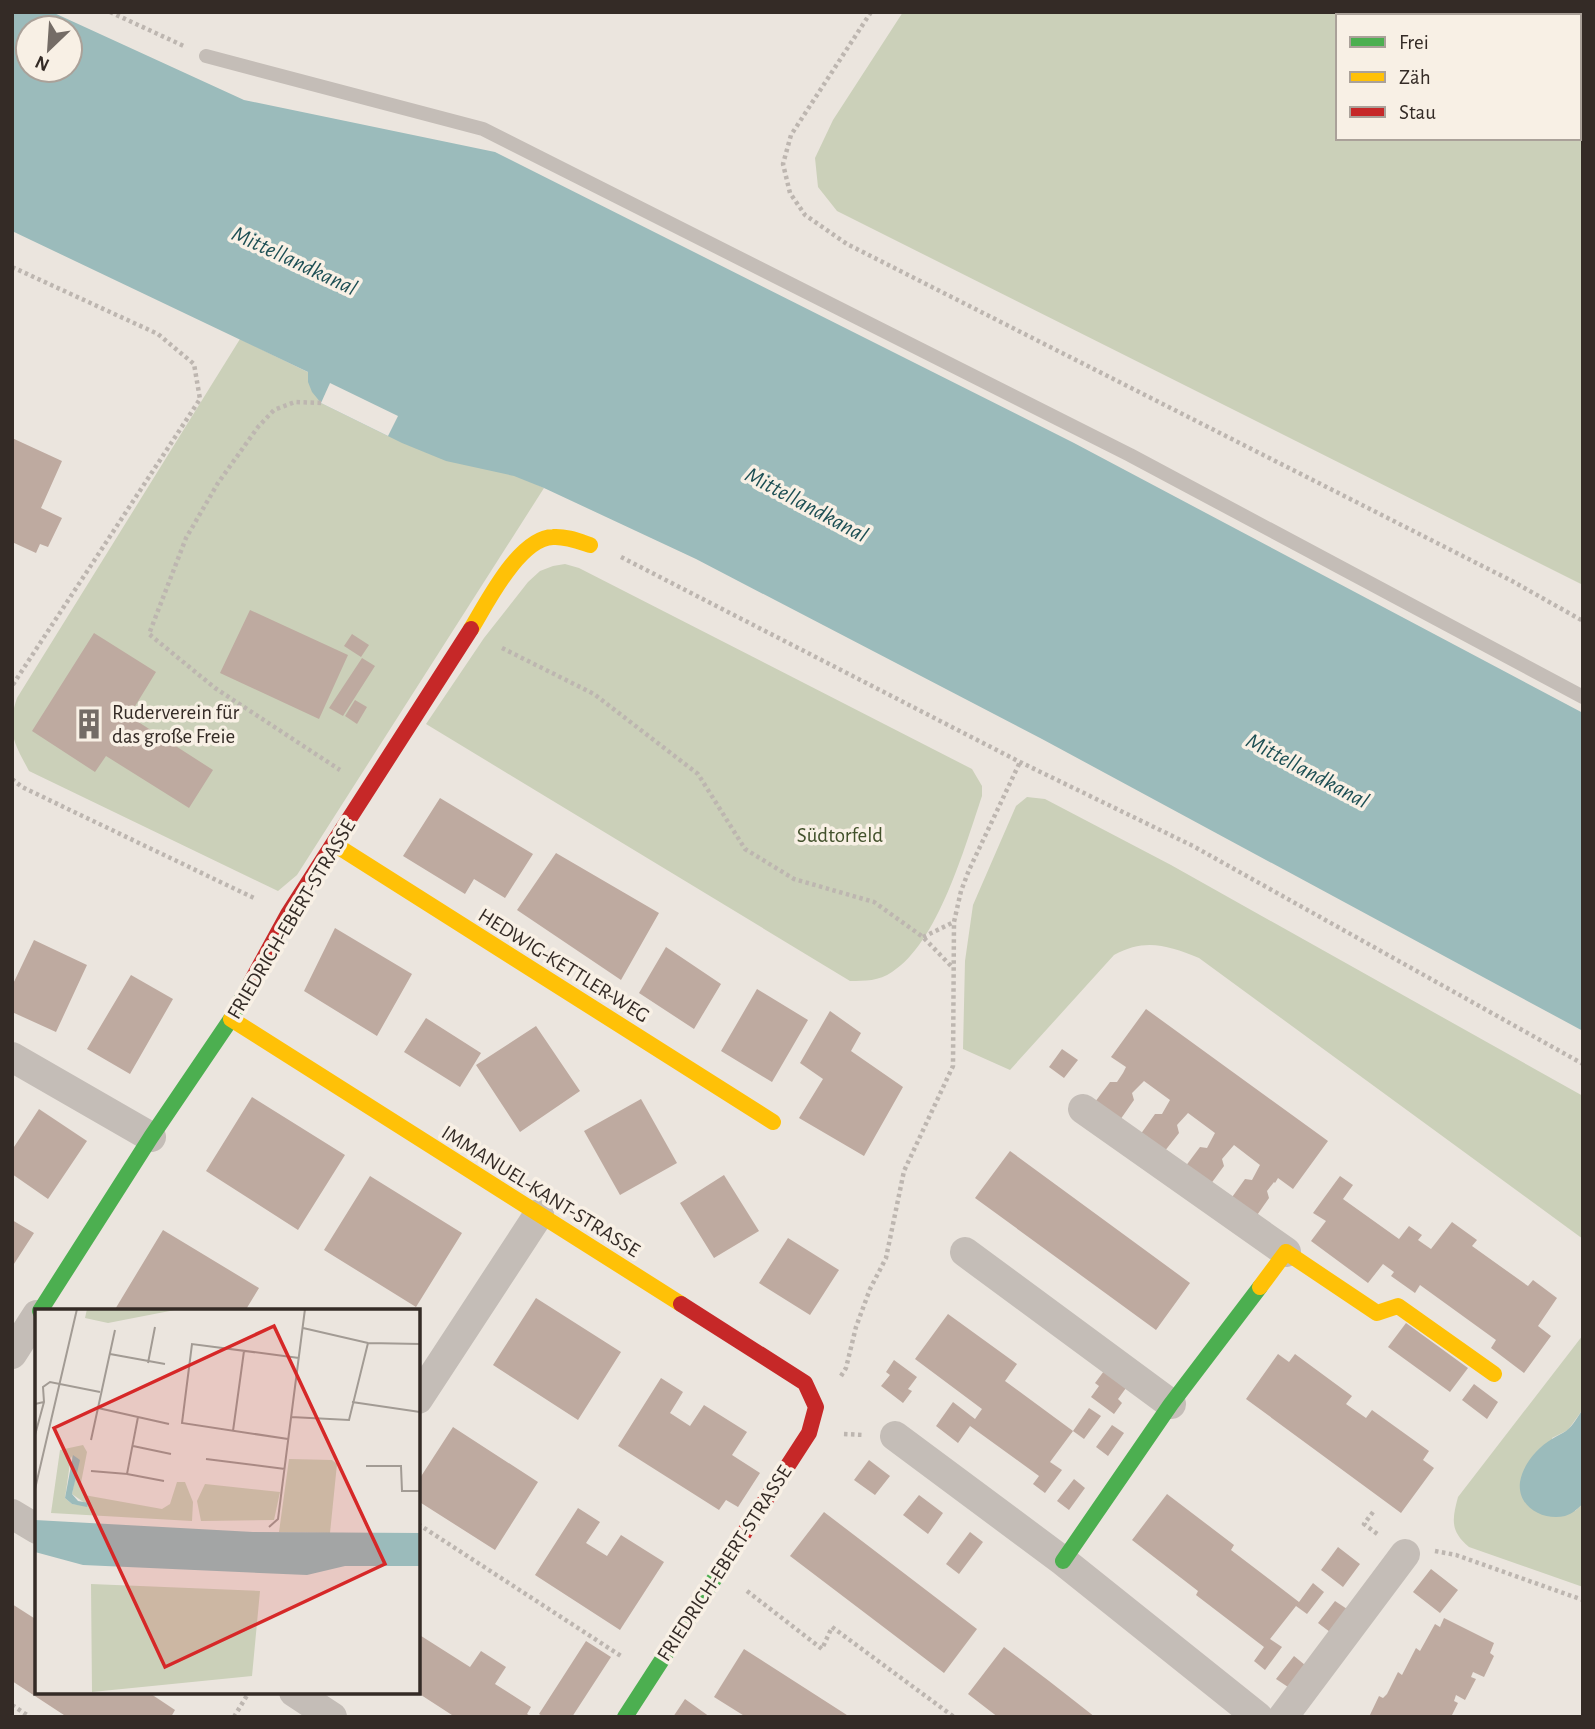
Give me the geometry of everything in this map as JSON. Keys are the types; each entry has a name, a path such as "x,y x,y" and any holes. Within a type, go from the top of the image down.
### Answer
{"street":[{"name":"FRIEDRICH-EBERT-STRASSE","path":"41,1309 151,1137 231,1020 288,914 510,568 525,550 540,538 561,535 590,545"},
{"name":"HEDWIG-KETTLER-WEG","path":"334,844 772,1122"},
{"name":"IMMANUEL-KANT-STRASSE","path":"231,1020 805,1383 816,1407"},
{"path":"12,1057 151,1137"},
{"path":"1083,1109 1377,1313 1398,1307 1494,1374"},
{"path":"420,1395 539,1214"},
{"path":"965,1252 1171,1404"},
{"path":"1063,1561 1171,1404 1286,1252"},
{"path":"12,1354 35,1318"},
{"name":"FRIEDRICH-EBERT-STRASSE","path":"625,1717 808,1433 816,1407"},
{"path":"895,1436 1063,1561 1258,1717"},
{"path":"12,1514 35,1528"},
{"path":"1283,1717 1405,1554"},
{"path":"297,1694 332,1717"}],"lane":[{"path":"206,56 482,129 1130,455 1583,697"}],"path":[{"path":"110,12 206,56"},
{"path":"871,12 791,135 783,164 790,193 806,215 847,244 1500,575 1583,621"},
{"path":"12,267 158,334 194,363 200,399 12,686"},
{"path":"321,403 295,402 274,410 258,427 218,483 186,538 149,634 215,688 370,789"},
{"path":"590,545 628,560 1020,762 1193,846 1583,1064"},
{"path":"469,631 594,694 698,774 745,849 794,879 874,902 923,937 952,968"},
{"path":"816,1407 846,1368 856,1326 870,1289 886,1258 904,1171 953,1066 954,922 965,881 1020,762"},
{"path":"12,779 22,787 288,914"},
{"path":"923,937 954,922"},
{"path":"808,1433 895,1436"},
{"path":"1372,1530 1364,1524 1373,1511"},
{"path":"420,1525 651,1676"},
{"path":"1405,1554 1430,1550 1456,1555 1583,1600"},
{"path":"719,1570 822,1649 832,1627 954,1717"},
{"path":"234,1717 248,1694"},
{"path":"12,1705 30,1717"}],"green space":[{"path":"903,12 1583,12 1583,585 837,211 818,187 815,158 833,120"},
{"path":"240,339 544,488 297,875 278,891 29,771 16,744 12,728 17,698"},
{"name":"Südtorfeld","path":"565,564 579,568 972,769 982,786 982,796 948,892 923,939 892,972 877,979 850,981 426,724 484,638 528,582 540,571"},
{"path":"1027,797 1045,799 1171,865 1583,1096 1583,1239 1199,958 1177,950 1146,945 1114,955 1010,1070 963,1049 965,961 973,905 1016,806"},
{"path":"1583,1335 1583,1409 1568,1430 1552,1438 1575,1511 1583,1504 1583,1587 1469,1547 1458,1536 1454,1519 1458,1497"}],"water":[{"name":"Mittellandkanal","path":"12,12 56,14 14,14 14,84 84,84 84,27 244,100 495,152 1074,443 1583,713 1583,1031 1042,739 696,559 544,488 514,476 446,461 402,443 321,403 312,392 308,372 12,231"},
{"path":"1583,1409 1583,1504 1565,1516 1540,1514 1527,1505 1520,1491 1524,1469 1541,1447 1569,1429"}],"pier":[{"path":"330,383 398,416 388,436 321,403"}],"building":[{"path":"12,438 62,461 41,508 62,518 48,547 40,544 36,553 12,542"},
{"path":"250,610 348,655 319,719 220,673"},
{"name":"Ruderverein für das große Freie","path":"94,633 156,672 129,716 213,770 189,808 106,756 95,772 32,731"},
{"path":"352,634 369,645 361,657 344,646"},
{"path":"362,658 375,666 343,716 329,708"},
{"path":"355,700 367,707 357,724 345,716"},
{"path":"440,798 533,854 505,898 474,879 465,894 403,856"},
{"path":"556,853 659,913 621,980 517,910"},
{"path":"335,928 412,974 377,1036 304,991"},
{"path":"34,940 87,965 56,1032 12,1012 12,986"},
{"path":"666,947 721,984 694,1029 639,993"},
{"path":"131,975 173,999 130,1074 87,1049"},
{"path":"757,989 808,1020 772,1082 721,1051"},
{"path":"1146,1009 1328,1141 1293,1189 1278,1178 1274,1182 1267,1191 1269,1198 1255,1218 1230,1200 1245,1179 1252,1180 1260,1165 1234,1145 1222,1159 1224,1166 1210,1185 1185,1167 1200,1147 1207,1148 1215,1133 1188,1113 1177,1125 1179,1133 1164,1152 1140,1135 1155,1114 1162,1114 1170,1100 1144,1081 1132,1093 1134,1100 1120,1120 1095,1102 1110,1082 1117,1082 1123,1073 1126,1067 1111,1057"},
{"path":"830,1011 861,1033 851,1051 903,1087 864,1156 799,1118 823,1079 800,1063"},
{"path":"426,1018 481,1053 460,1087 404,1052"},
{"path":"536,1026 580,1091 520,1132 476,1065"},
{"path":"1062,1049 1078,1060 1064,1078 1049,1067"},
{"path":"252,1097 345,1155 298,1230 206,1171"},
{"path":"641,1099 677,1163 620,1195 584,1131"},
{"path":"39,1109 87,1141 48,1199 12,1174 12,1150"},
{"path":"1010,1151 1190,1283 1156,1330 975,1198"},
{"path":"724,1175 759,1231 714,1258 680,1203"},
{"path":"370,1176 462,1233 416,1307 324,1250"},
{"path":"1340,1176 1353,1185 1343,1199 1399,1239 1409,1226 1422,1235 1418,1240 1431,1249 1452,1222 1477,1240 1472,1246 1528,1286 1533,1280 1557,1298 1538,1326 1551,1336 1524,1373 1491,1348 1496,1340 1420,1285 1415,1293 1391,1276 1394,1272 1383,1264 1368,1283 1311,1241 1326,1221 1313,1213"},
{"path":"12,1220 34,1233 12,1267"},
{"path":"163,1230 259,1288 246,1309 115,1309"},
{"path":"788,1238 839,1270 810,1315 759,1283"},
{"path":"536,1298 621,1352 578,1420 493,1365"},
{"path":"948,1314 1017,1364 1005,1381 1073,1431 1050,1462 1062,1470 1045,1493 1033,1484 1039,1476 970,1426 958,1443 936,1426 953,1402 975,1419 982,1409 915,1359"},
{"path":"1406,1323 1468,1368 1450,1392 1388,1347"},
{"path":"1278,1354 1289,1362 1295,1354 1352,1396 1346,1404 1366,1418 1372,1410 1429,1451 1423,1460 1434,1468 1401,1513 1246,1399"},
{"path":"894,1360 917,1377 908,1389 912,1391 903,1403 881,1386 890,1375 886,1372"},
{"path":"1104,1371 1126,1388 1118,1399 1122,1403 1114,1414 1091,1397 1099,1386 1095,1383"},
{"path":"661,1378 683,1392 670,1413 690,1426 704,1405 747,1432 732,1455 760,1473 738,1507 726,1500 719,1510 618,1446"},
{"path":"1474,1384 1498,1402 1487,1419 1462,1400"},
{"path":"1089,1408 1101,1416 1084,1439 1073,1431"},
{"path":"1112,1425 1124,1433 1108,1456 1096,1447"},
{"path":"453,1427 538,1482 495,1550 420,1502 420,1478"},
{"path":"869,1460 890,1476 875,1495 854,1480"},
{"path":"1074,1479 1085,1488 1069,1510 1057,1501"},
{"path":"1167,1494 1234,1545 1231,1550 1299,1602 1313,1583 1324,1592 1307,1614 1296,1606 1270,1639 1282,1647 1265,1670 1254,1661 1264,1647 1196,1595 1198,1591 1132,1540"},
{"path":"919,1495 943,1513 928,1534 903,1515"},
{"path":"578,1508 600,1522 586,1543 607,1556 621,1535 664,1562 620,1630 535,1575"},
{"path":"824,1512 977,1629 944,1673 790,1556"},
{"path":"970,1532 983,1542 959,1574 946,1564"},
{"path":"1338,1547 1360,1564 1343,1587 1321,1570"},
{"path":"1431,1569 1458,1590 1440,1613 1413,1592"},
{"path":"1335,1601 1347,1609 1330,1632 1318,1623"},
{"path":"12,1604 35,1619 35,1694 151,1694 175,1710 171,1717 67,1717 12,1681"},
{"path":"1444,1618 1494,1643 1490,1653 1494,1656 1484,1677 1473,1672 1471,1677 1476,1679 1465,1700 1456,1695 1454,1701 1458,1703 1451,1717 1369,1717 1379,1696 1383,1698 1387,1694 1398,1672 1402,1675 1416,1648 1420,1651 1435,1624 1440,1627"},
{"path":"420,1635 470,1667 481,1651 506,1667 495,1684 531,1707 527,1714 532,1717 455,1717 420,1694"},
{"path":"586,1641 611,1657 572,1717 544,1717 539,1714"},
{"path":"1004,1647 1095,1717 998,1717 990,1711 968,1694"},
{"path":"744,1649 850,1717 746,1717 714,1697"},
{"path":"1294,1656 1305,1665 1288,1687 1276,1679"},
{"path":"685,1699 710,1717 673,1717"}],"traffic: fast":[{"path":"41,1309 151,1137 231,1019 251,982"},
{"path":"1063,1561 1171,1404 1260,1287"},
{"path":"625,1717 724,1564"}],"traffic: slow":[{"path":"471,629 505,574 528,548 540,540 553,537 590,545"},
{"path":"334,844 773,1122"},
{"path":"231,1019 681,1304"},
{"path":"1260,1287 1286,1252 1377,1313 1398,1306 1494,1374"}],"traffic: jam":[{"path":"251,982 288,914 471,629"},
{"path":"681,1304 805,1383 816,1407 809,1433 724,1564"}],"place":[{"name":"Ruderverein für das große Freie","path":"89,724"}]}
